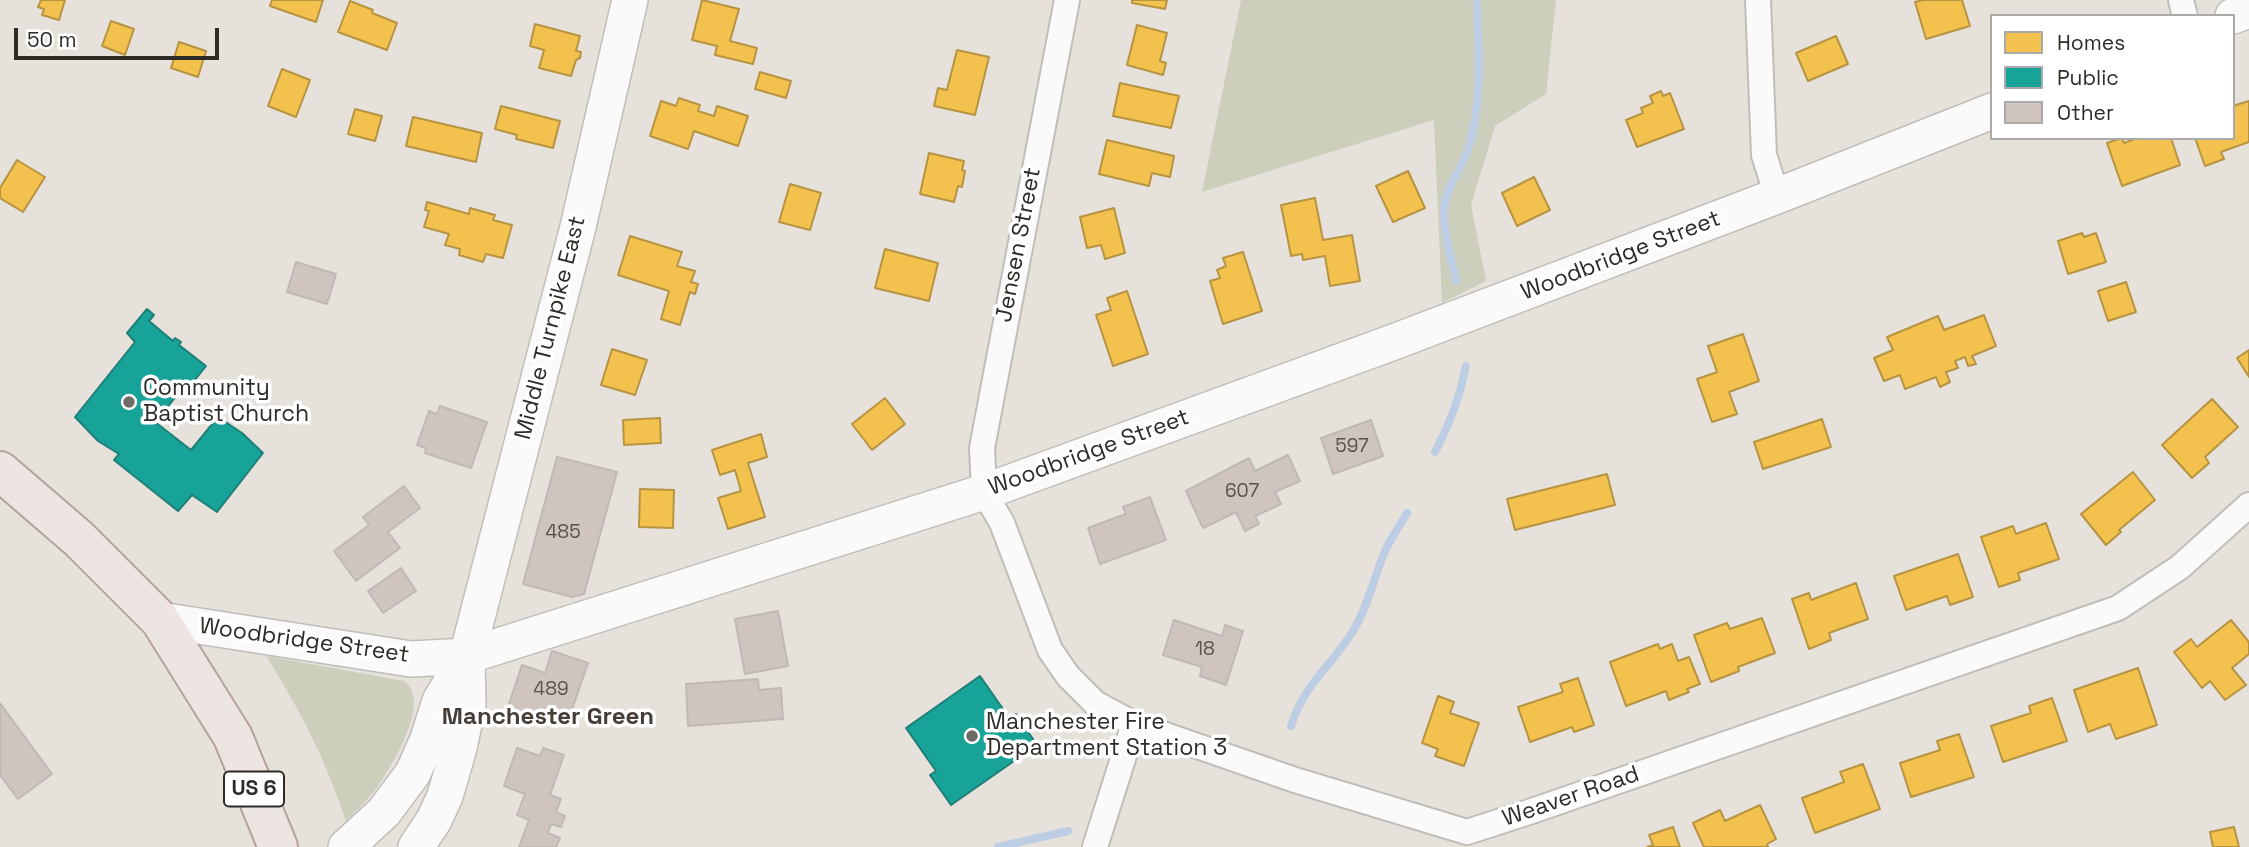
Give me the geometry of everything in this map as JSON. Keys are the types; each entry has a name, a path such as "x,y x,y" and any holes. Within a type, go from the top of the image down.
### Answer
{"main road":[{"name":"Middle Turnpike East","path":"421,843 445,796 459,748 468,705 467,656 578,227 630,0"},
{"name":"Woodbridge Street","path":"160,620 411,659 467,656 984,492 1391,343 1990,112"},
{"name":"US 6","path":"0,471 79,538 160,620 233,737 278,847"},
{"name":"Middle Turnpike East","path":"346,847 384,812 413,773 440,701 467,656"}],"street":[{"name":"Jensen Street","path":"984,492 982,448 1067,0"},
{"path":"1758,0 1764,155 1777,196"},
{"name":"Weaver Road","path":"984,492 1002,523 1050,650 1068,676 1095,703 1134,724 1466,839 1529,812 2118,608 2180,567 2249,505"},
{"path":"1095,847 1134,724"}],"green space":[{"path":"1241,0 1556,0 1546,94 1495,126 1471,205 1486,281 1442,303 1434,120 1202,192"},
{"path":"266,656 404,681 412,690 412,718 399,751 376,789 346,821 311,736"}],"building: Homes":[{"path":"41,0 65,0 59,20 42,15 44,9 38,7"},
{"path":"272,0 323,0 316,22 270,6"},
{"path":"702,0 739,9 730,41 757,48 753,64 715,55 717,46 692,40"},
{"path":"1132,0 1167,0 1165,9 1132,3"},
{"path":"1962,0 1970,26 1926,39 1915,2"},
{"path":"350,1 397,23 387,50 338,32"},
{"path":"111,21 134,29 125,55 102,46"},
{"path":"535,24 580,36 576,51 581,52 580,58 576,60 571,76 539,68 544,50 530,46"},
{"path":"1137,25 1167,33 1160,61 1166,63 1163,75 1127,65"},
{"path":"1836,36 1848,64 1808,81 1796,53"},
{"path":"179,42 206,51 198,77 171,68"},
{"path":"957,50 989,57 975,115 934,106 938,88 947,90"},
{"path":"282,69 310,80 296,117 268,106"},
{"path":"760,72 791,81 786,98 755,89"},
{"path":"1120,83 1179,96 1171,128 1113,116"},
{"path":"1661,91 1663,96 1670,93 1684,129 1637,147 1626,120 1643,113 1641,108 1653,103 1650,96"},
{"path":"679,98 700,105 698,111 714,116 717,106 748,116 738,146 694,131 688,149 650,136 661,101 676,106"},
{"path":"2249,101 2249,142 2221,152 2224,159 2205,166 2196,140 2235,140 2235,105"},
{"path":"501,106 560,121 553,148 516,139 517,135 495,129"},
{"path":"355,109 382,116 375,141 348,134"},
{"path":"413,117 482,133 476,162 406,146"},
{"path":"1107,140 1174,156 1170,177 1152,173 1149,186 1099,174"},
{"path":"2116,140 2123,140 2124,143 2132,140 2172,140 2180,165 2122,186 2107,143"},
{"path":"929,153 964,161 962,187 958,186 954,202 920,194"},
{"path":"17,160 45,177 23,212 0,198 0,188"},
{"path":"1408,171 1425,208 1393,222 1376,186"},
{"path":"1534,177 1550,210 1517,226 1502,193"},
{"path":"790,184 821,193 810,230 779,222"},
{"path":"1315,198 1323,240 1352,235 1360,281 1330,286 1325,256 1303,260 1302,254 1291,256 1281,205"},
{"path":"427,202 469,214 470,208 495,215 493,220 512,225 503,258 486,254 483,262 459,255 460,249 445,245 449,234 424,227 429,211 425,210"},
{"path":"1114,208 1125,253 1105,259 1101,245 1087,248 1080,217"},
{"path":"2082,233 2084,237 2096,233 2106,262 2068,274 2058,241"},
{"path":"630,236 682,252 677,266 695,271 691,282 698,284 695,294 690,292 680,325 661,319 669,291 618,275"},
{"path":"885,249 938,263 929,301 875,288"},
{"path":"1243,252 1262,311 1223,324 1210,281 1220,278 1217,270 1226,266 1223,258"},
{"path":"2126,282 2136,312 2108,321 2098,291"},
{"path":"1127,291 1148,354 1113,366 1096,315 1111,310 1107,298"},
{"path":"1984,315 1996,346 1972,356 1976,364 1968,366 1965,357 1955,361 1958,368 1946,372 1950,382 1940,387 1936,377 1905,389 1900,375 1884,381 1874,358 1893,350 1887,337 1938,316 1944,330"},
{"path":"1743,334 1759,381 1729,392 1737,414 1712,422 1697,379 1717,372 1708,346"},
{"path":"612,349 647,360 635,395 601,385"},
{"path":"2249,350 2249,377 2237,358"},
{"path":"885,398 905,424 872,450 852,424"},
{"path":"2212,399 2238,427 2205,457 2209,463 2192,478 2162,445"},
{"path":"660,418 661,443 624,445 623,420"},
{"path":"1822,419 1831,447 1763,469 1754,442"},
{"path":"761,434 767,457 748,463 765,517 728,529 718,498 741,491 735,470 720,475 712,450"},
{"path":"2133,472 2155,500 2119,530 2121,532 2106,545 2081,514"},
{"path":"1607,474 1615,505 1515,530 1507,499"},
{"path":"640,489 674,490 673,528 639,527"},
{"path":"2046,523 2059,559 2018,573 2020,580 1999,587 1981,537 2013,526 2016,534"},
{"path":"1958,554 1973,597 1950,605 1947,596 1906,610 1894,576"},
{"path":"1856,583 1868,619 1829,633 1831,640 1809,649 1792,599 1809,593 1811,600"},
{"path":"1762,618 1775,653 1738,667 1739,671 1711,682 1694,635 1727,623 1730,629"},
{"path":"2231,620 2249,642 2249,654 2232,668 2246,685 2225,700 2210,681 2202,688 2174,652 2191,639 2197,647"},
{"path":"1658,644 1660,649 1672,644 1678,661 1689,657 1700,684 1669,700 1666,691 1626,706 1610,662"},
{"path":"2138,668 2157,725 2116,739 2110,724 2088,732 2074,690"},
{"path":"1578,678 1594,725 1574,732 1572,727 1530,742 1518,707 1563,692 1560,684"},
{"path":"1438,696 1454,702 1450,713 1479,723 1464,766 1435,756 1438,749 1422,743"},
{"path":"2052,698 2067,741 2003,762 1991,726 2031,713 2029,706"},
{"path":"1959,734 1974,777 1911,797 1900,763 1940,750 1937,741"},
{"path":"1863,764 1880,809 1815,833 1802,798 1844,782 1840,772"},
{"path":"1760,805 1776,839 1767,844 1768,847 1704,847 1693,823 1720,810 1725,821"},
{"path":"1673,827 1680,847 1647,847 1653,845 1649,835"},
{"path":"2234,827 2239,847 2213,847 2210,832"}],"building: Public":[{"name":"Community Baptist Church","path":"147,309 154,315 149,321 173,341 175,338 181,342 179,345 206,366 190,386 186,384 155,422 191,450 218,417 242,433 263,453 217,512 192,495 178,511 114,460 119,454 98,441 75,417 135,342 127,333"},
{"name":"Manchester Fire Department Station 3","path":"980,676 1010,719 1016,714 1037,745 951,805 930,775 936,771 906,728"}],"building: Other":[{"path":"296,262 336,274 327,304 287,292"},
{"path":"440,406 487,422 471,468 425,453 426,448 417,445 429,411 437,414"},
{"path":"1371,420 1383,456 1333,474 1321,438"},
{"path":"1288,455 1300,481 1275,492 1281,504 1255,516 1259,524 1245,531 1236,512 1203,528 1186,491 1249,458 1255,471"},
{"path":"557,457 617,472 584,594 572,597 523,584"},
{"path":"404,486 420,508 388,532 400,548 356,581 334,551 369,525 363,517"},
{"path":"1150,497 1166,540 1100,564 1088,528 1126,514 1123,507"},
{"path":"401,568 416,591 383,613 368,591"},
{"path":"778,611 788,666 745,674 735,619"},
{"path":"1174,620 1222,636 1225,625 1243,631 1226,685 1200,676 1202,667 1163,655"},
{"path":"552,651 588,663 566,727 508,707 522,665 545,673"},
{"path":"758,679 759,690 781,688 783,719 688,726 686,684"},
{"path":"0,703 52,774 18,799 0,775"},
{"path":"517,748 540,756 543,748 564,755 550,795 561,799 556,812 565,816 561,827 551,824 548,833 560,838 556,847 519,847 529,820 517,815 525,794 504,786"}],"waterway":[{"path":"1456,281 1447,241 1444,211 1447,194 1469,146 1476,111 1479,74 1477,0"},
{"path":"1435,452 1454,410 1466,366"},
{"path":"1291,726 1303,698 1345,644 1358,622 1385,551 1407,513"},
{"path":"998,847 1068,831"}],"place":[{"name":"Community Baptist Church","path":"129,402"},
{"name":"Manchester Fire Department Station 3","path":"972,736"}],"district":[{"name":"Manchester Green","path":"548,717"}]}
